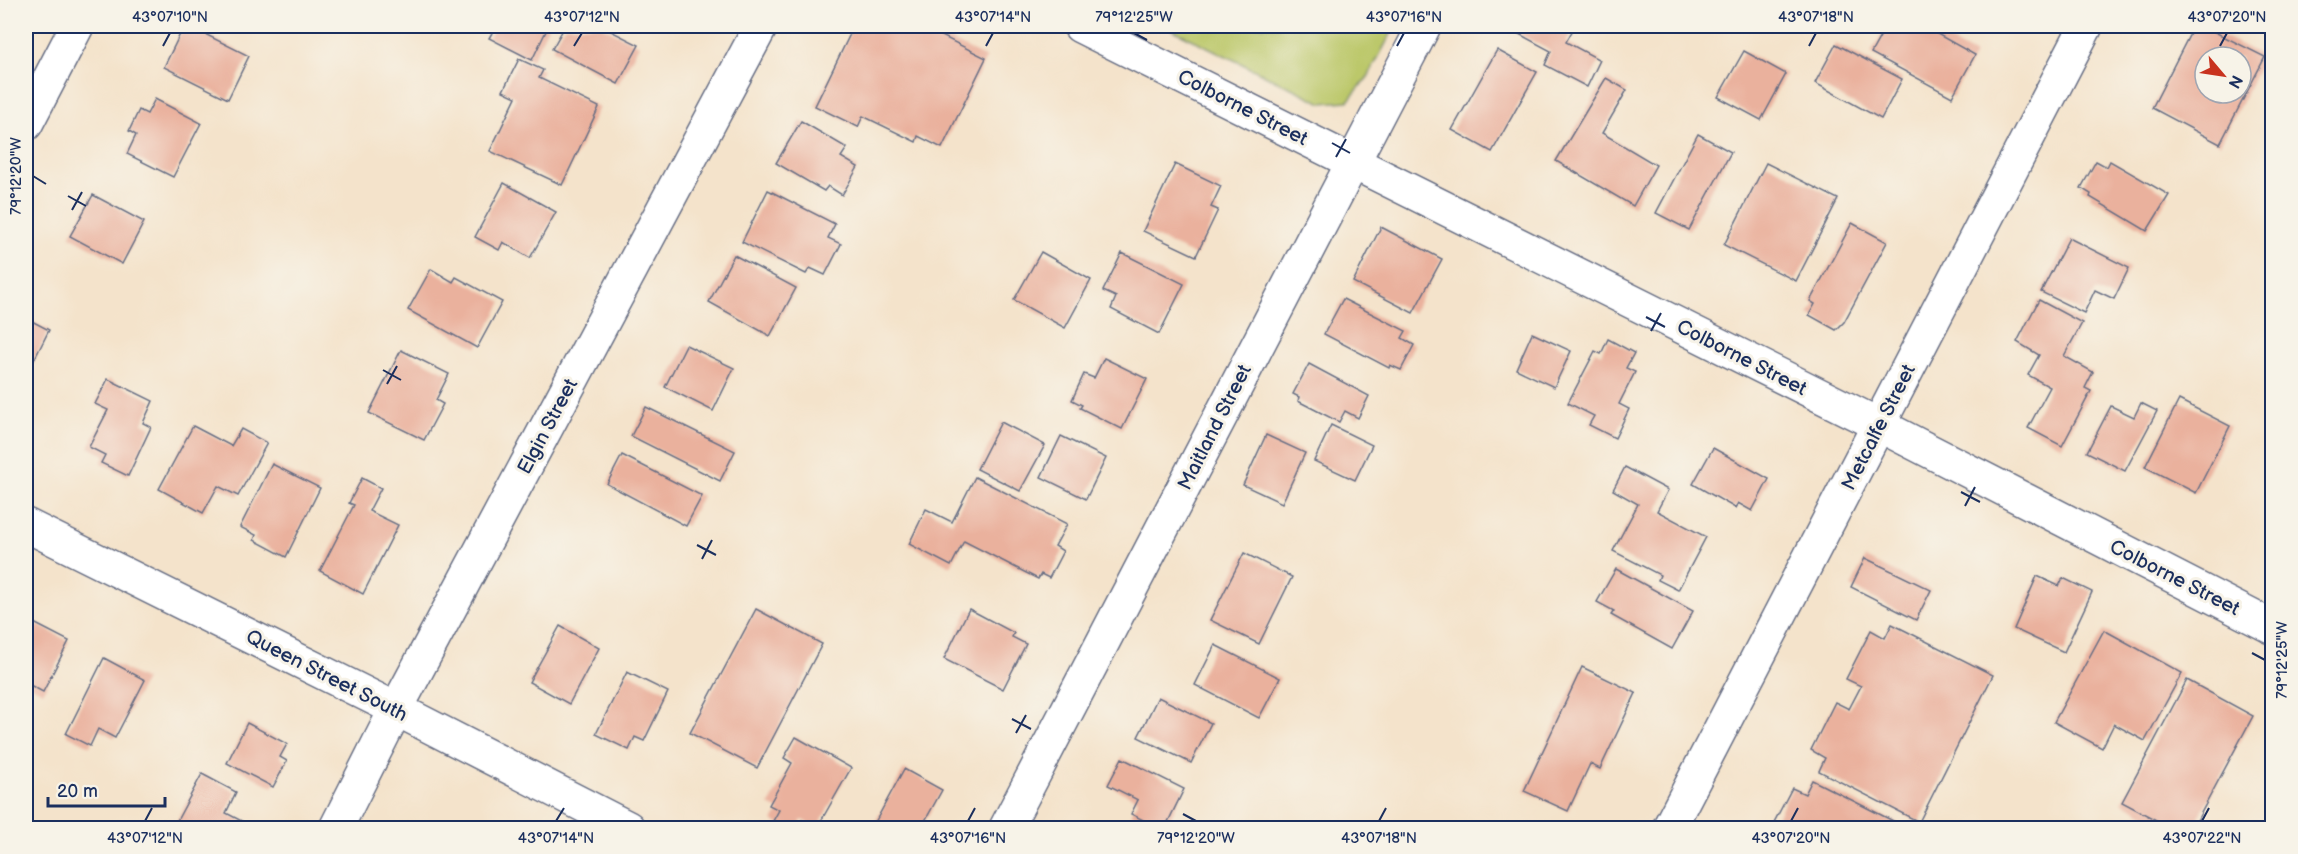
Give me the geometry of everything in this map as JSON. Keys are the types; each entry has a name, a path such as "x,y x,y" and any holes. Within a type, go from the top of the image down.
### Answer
{"street":[{"path":"26,124 77,26"},
{"name":"Elgin Street","path":"336,828 396,709 761,26"},
{"name":"Colborne Street","path":"1080,26 1879,425 2272,627"},
{"name":"Maitland Street","path":"1006,828 1424,26"},
{"name":"Metcalfe Street","path":"1669,828 2086,26"},
{"name":"Queen Street South","path":"26,525 396,709 628,828"}],"green space":[{"path":"1165,26 1395,26 1368,77 1348,101 1322,103"}],"building":[{"path":"184,26 189,26 249,56 228,99 164,67"},
{"path":"496,26 548,27 532,60 489,38"},
{"path":"565,26 601,26 639,45 618,84 552,49"},
{"path":"854,26 909,26 908,28 921,34 924,27 986,58 942,148 918,136 916,142 863,116 858,127 815,106"},
{"path":"1507,26 1575,26 1566,42 1600,60 1587,87 1545,65 1551,51"},
{"path":"1886,26 1923,26 1975,55 1952,97 1871,53"},
{"path":"2194,26 2203,26 2241,45 2193,45 2193,105 2240,105 2220,144 2152,108"},
{"path":"1836,44 1902,79 1881,119 1815,83"},
{"path":"1497,50 1537,72 1492,152 1452,130"},
{"path":"1744,51 1786,74 1761,120 1718,97"},
{"path":"2253,51 2265,57 2253,80"},
{"path":"519,59 543,70 539,78 599,107 562,185 490,151 516,97 503,91"},
{"path":"1606,78 1627,90 1602,133 1656,165 1633,206 1556,161"},
{"path":"155,99 201,123 173,177 127,154 136,135 129,131 139,110 147,114"},
{"path":"801,121 847,148 841,157 858,167 842,195 828,186 824,191 776,163"},
{"path":"1698,134 1731,152 1689,230 1656,213"},
{"path":"2096,161 2107,167 2110,161 2169,195 2147,231 2090,197 2091,194 2081,188"},
{"path":"1766,163 1838,199 1796,281 1724,245"},
{"path":"1175,164 1221,186 1211,207 1218,210 1196,256 1143,231"},
{"path":"504,183 556,212 530,258 503,242 499,250 475,237"},
{"path":"768,190 835,224 828,238 841,244 825,275 810,268 806,274 742,242"},
{"path":"93,195 144,222 122,264 70,236"},
{"path":"1852,223 1887,242 1844,322 1836,330 1809,315 1815,304 1810,301"},
{"path":"1381,227 1442,259 1413,313 1353,282"},
{"path":"2069,238 2129,268 2114,299 2095,290 2084,313 2041,292"},
{"path":"1041,252 1091,280 1065,328 1014,300"},
{"path":"1122,253 1184,284 1159,334 1111,309 1116,297 1103,291"},
{"path":"734,255 796,288 770,336 709,302"},
{"path":"431,269 453,282 456,277 502,302 477,348 408,310"},
{"path":"1343,299 1406,331 1402,338 1414,345 1401,370 1390,365 1389,368 1324,334"},
{"path":"2039,300 2082,323 2064,356 2093,372 2085,388 2091,391 2062,446 2028,428 2050,387 2028,375 2039,355 2017,342"},
{"path":"26,318 49,330 26,376"},
{"path":"1532,333 1571,351 1554,387 1516,369"},
{"path":"1608,339 1634,353 1626,368 1635,372 1619,404 1629,409 1615,438 1589,425 1594,416 1568,403 1595,351 1601,354"},
{"path":"686,345 734,368 713,411 665,387"},
{"path":"401,350 449,374 436,400 443,404 424,440 369,413"},
{"path":"1104,358 1147,379 1122,429 1080,408 1082,405 1072,400 1084,374 1094,378"},
{"path":"1309,364 1369,396 1358,418 1345,411 1339,422 1298,401 1299,397 1293,394"},
{"path":"108,379 153,401 143,423 151,427 128,476 101,463 105,455 89,447 108,410 95,404"},
{"path":"2179,400 2230,426 2196,493 2145,467"},
{"path":"2141,403 2157,411 2125,471 2087,452 2111,406 2134,417"},
{"path":"646,407 735,451 720,481 631,436"},
{"path":"1001,422 1045,445 1020,491 977,469"},
{"path":"1331,425 1372,445 1355,480 1314,461"},
{"path":"193,426 231,446 241,429 267,443 238,496 218,486 203,513 159,489"},
{"path":"1266,435 1305,453 1282,503 1243,485"},
{"path":"1061,436 1106,458 1086,499 1041,477"},
{"path":"1713,448 1769,479 1752,511 1738,503 1735,508 1693,484"},
{"path":"622,455 702,496 686,526 607,484"},
{"path":"272,464 320,488 286,557 254,540 256,535 240,527"},
{"path":"1625,467 1668,490 1657,511 1706,537 1678,590 1658,580 1660,575 1613,551 1638,504 1613,490"},
{"path":"975,477 1067,524 1055,546 1063,551 1049,578 1041,574 1038,579 964,541 951,566 909,544 926,509 952,522"},
{"path":"362,478 381,488 369,511 398,525 363,594 320,571 354,505 349,503"},
{"path":"1244,553 1292,577 1259,644 1210,620"},
{"path":"1865,558 1931,590 1916,620 1851,587"},
{"path":"1616,569 1693,611 1672,649 1611,615 1614,611 1597,602"},
{"path":"2037,576 2059,586 2063,578 2092,592 2064,652 2014,629"},
{"path":"756,609 822,644 757,768 690,733"},
{"path":"969,609 1014,633 1012,637 1026,644 1003,689 944,659"},
{"path":"30,621 69,641 43,692 26,683 26,631"},
{"path":"1892,624 1993,675 1919,822 1819,771 1825,758 1811,750 1835,702 1849,709 1861,686 1846,679 1871,630 1885,638"},
{"path":"560,626 599,648 569,704 529,682"},
{"path":"2104,630 2182,673 2145,741 2114,724 2102,748 2054,722"},
{"path":"1215,645 1280,678 1259,718 1195,685"},
{"path":"104,658 145,680 115,738 98,729 90,746 66,734"},
{"path":"1582,667 1636,693 1600,769 1590,764 1568,811 1524,791"},
{"path":"627,672 668,692 644,741 635,737 629,750 596,734"},
{"path":"2187,680 2253,716 2193,828 2171,828 2122,802"},
{"path":"1158,697 1211,723 1191,763 1138,737"},
{"path":"247,723 287,744 280,757 287,761 273,787 227,763"},
{"path":"796,737 851,768 817,828 802,820 798,828 786,828 773,821 779,810 769,805 792,763 784,758"},
{"path":"1122,758 1184,789 1168,822 1181,828 1159,828 1131,814 1138,800 1108,785"},
{"path":"904,769 942,790 921,828 872,828"},
{"path":"202,774 236,792 226,813 255,828 173,828"},
{"path":"1812,780 1907,828 1771,828 1792,788 1805,794"}]}
